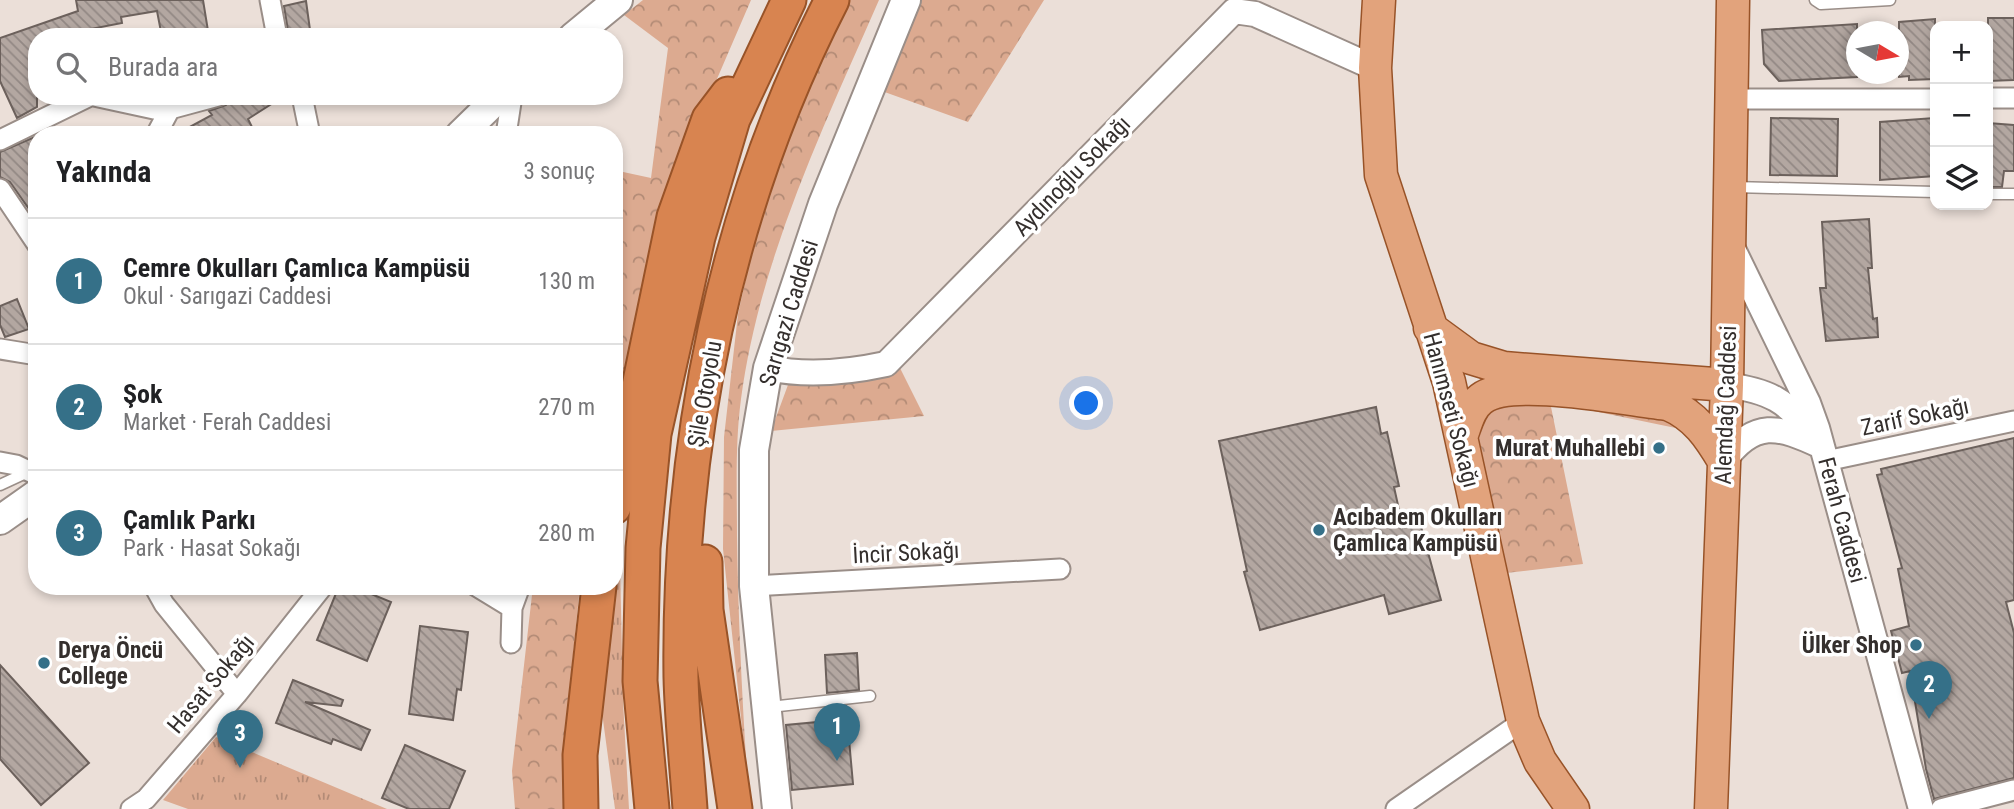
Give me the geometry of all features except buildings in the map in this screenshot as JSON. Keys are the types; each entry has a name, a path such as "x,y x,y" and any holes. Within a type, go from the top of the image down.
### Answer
{"highway":[{"name":"Şile Otoyolu","path":"652,809 640,681 643,548 654,434 698,237 733,119 789,0"},
{"name":"Şile Otoyolu","path":"690,809 681,678 684,541 697,426 733,248 768,142 806,51 832,0"},
{"path":"623,464 674,217 709,120 769,39"},
{"path":"733,248 713,427 705,560 706,610 735,809"},
{"path":"581,809 580,755 594,652 598,595"},
{"path":"594,652 593,755 598,809"}],"main road":[{"path":"584,28 618,0"},
{"name":"Sarıgazi Caddesi","path":"778,809 754,586 754,450 768,368 824,204 906,0"},
{"name":"Hanımseti Sokağı","path":"1379,0 1375,68 1381,175 1449,382 1523,722 1540,761 1573,809"},
{"name":"Alemdağ Caddesi","path":"1711,809 1727,385 1734,99 1733,0"},
{"path":"469,126 491,105"},
{"path":"1430,328 1471,358 1504,368 1727,385"},
{"path":"1461,437 1470,412 1480,400 1496,391 1533,388 1668,404 1685,411 1704,428 1724,461"},
{"path":"0,520 28,487"}],"street":[{"path":"271,0 276,28"},
{"name":"Aydınoğlu Sokağı","path":"768,368 786,372 860,370 886,364 1234,11 1255,14 1375,68"},
{"path":"1993,98 2014,98"},
{"path":"1734,99 1930,99"},
{"path":"29,126 73,105"},
{"path":"135,105 154,109 185,105"},
{"path":"304,105 308,126"},
{"path":"507,126 511,105"},
{"path":"161,126 170,109"},
{"path":"0,140 28,127"},
{"path":"0,189 28,231"},
{"name":"Ferah Caddesi","path":"1730,243 1808,403 1921,809"},
{"path":"0,349 28,354"},
{"path":"1727,385 1765,393 1790,406 1824,453"},
{"name":"Zarif Sokağı","path":"1824,453 2014,421"},
{"path":"1724,461 1739,440 1759,432 1785,432 1824,453"},
{"path":"0,462 28,477"},
{"name":"İncir Sokağı","path":"754,586 1060,569"},
{"path":"159,595 237,694"},
{"name":"Hasat Sokağı","path":"139,806 237,694 316,595"},
{"path":"491,595 512,608"},
{"path":"511,643 512,608 517,595"},
{"path":"1396,809 1523,722"},
{"path":"1941,809 2014,790"}],"lane":[{"path":"1815,0 1821,4 1890,0"},
{"path":"1730,187 1930,192"},
{"path":"1993,194 2014,194"},
{"path":"0,485 28,481"},
{"path":"766,708 870,696"}],"green space":[{"path":"643,0 751,0 679,167 644,291 623,382 623,172 651,178 668,48 624,15"},
{"path":"831,0 879,0 816,145 778,245 750,347 741,399 737,450 737,536 747,774 723,549 724,437 738,314 777,139"},
{"path":"920,0 1044,0 968,122 879,90"},
{"path":"900,368 924,416 771,431 792,374"},
{"path":"1503,384 1691,391 1695,432 1550,402 1583,564 1506,573 1467,411"},
{"path":"532,595 579,595 566,724 568,809 515,809 512,771"},
{"path":"616,595 621,595 629,809 615,809 601,705"},
{"path":"216,737 387,809 188,809 163,800"}],"place":[{"name":"Murat Muhallebi","path":"1659,448"},
{"name":"Acıbadem Okulları Çamlıca Kampüsü","path":"1319,530"},
{"name":"Ülker Shop","path":"1916,645"},
{"name":"Derya Öncü College","path":"44,663"},
{"name":"Şok","path":"1929,719"},
{"name":"Cemre Okulları Çamlıca Kampüsü","path":"837,761"},
{"name":"Çamlık Parkı","path":"240,768"}]}
